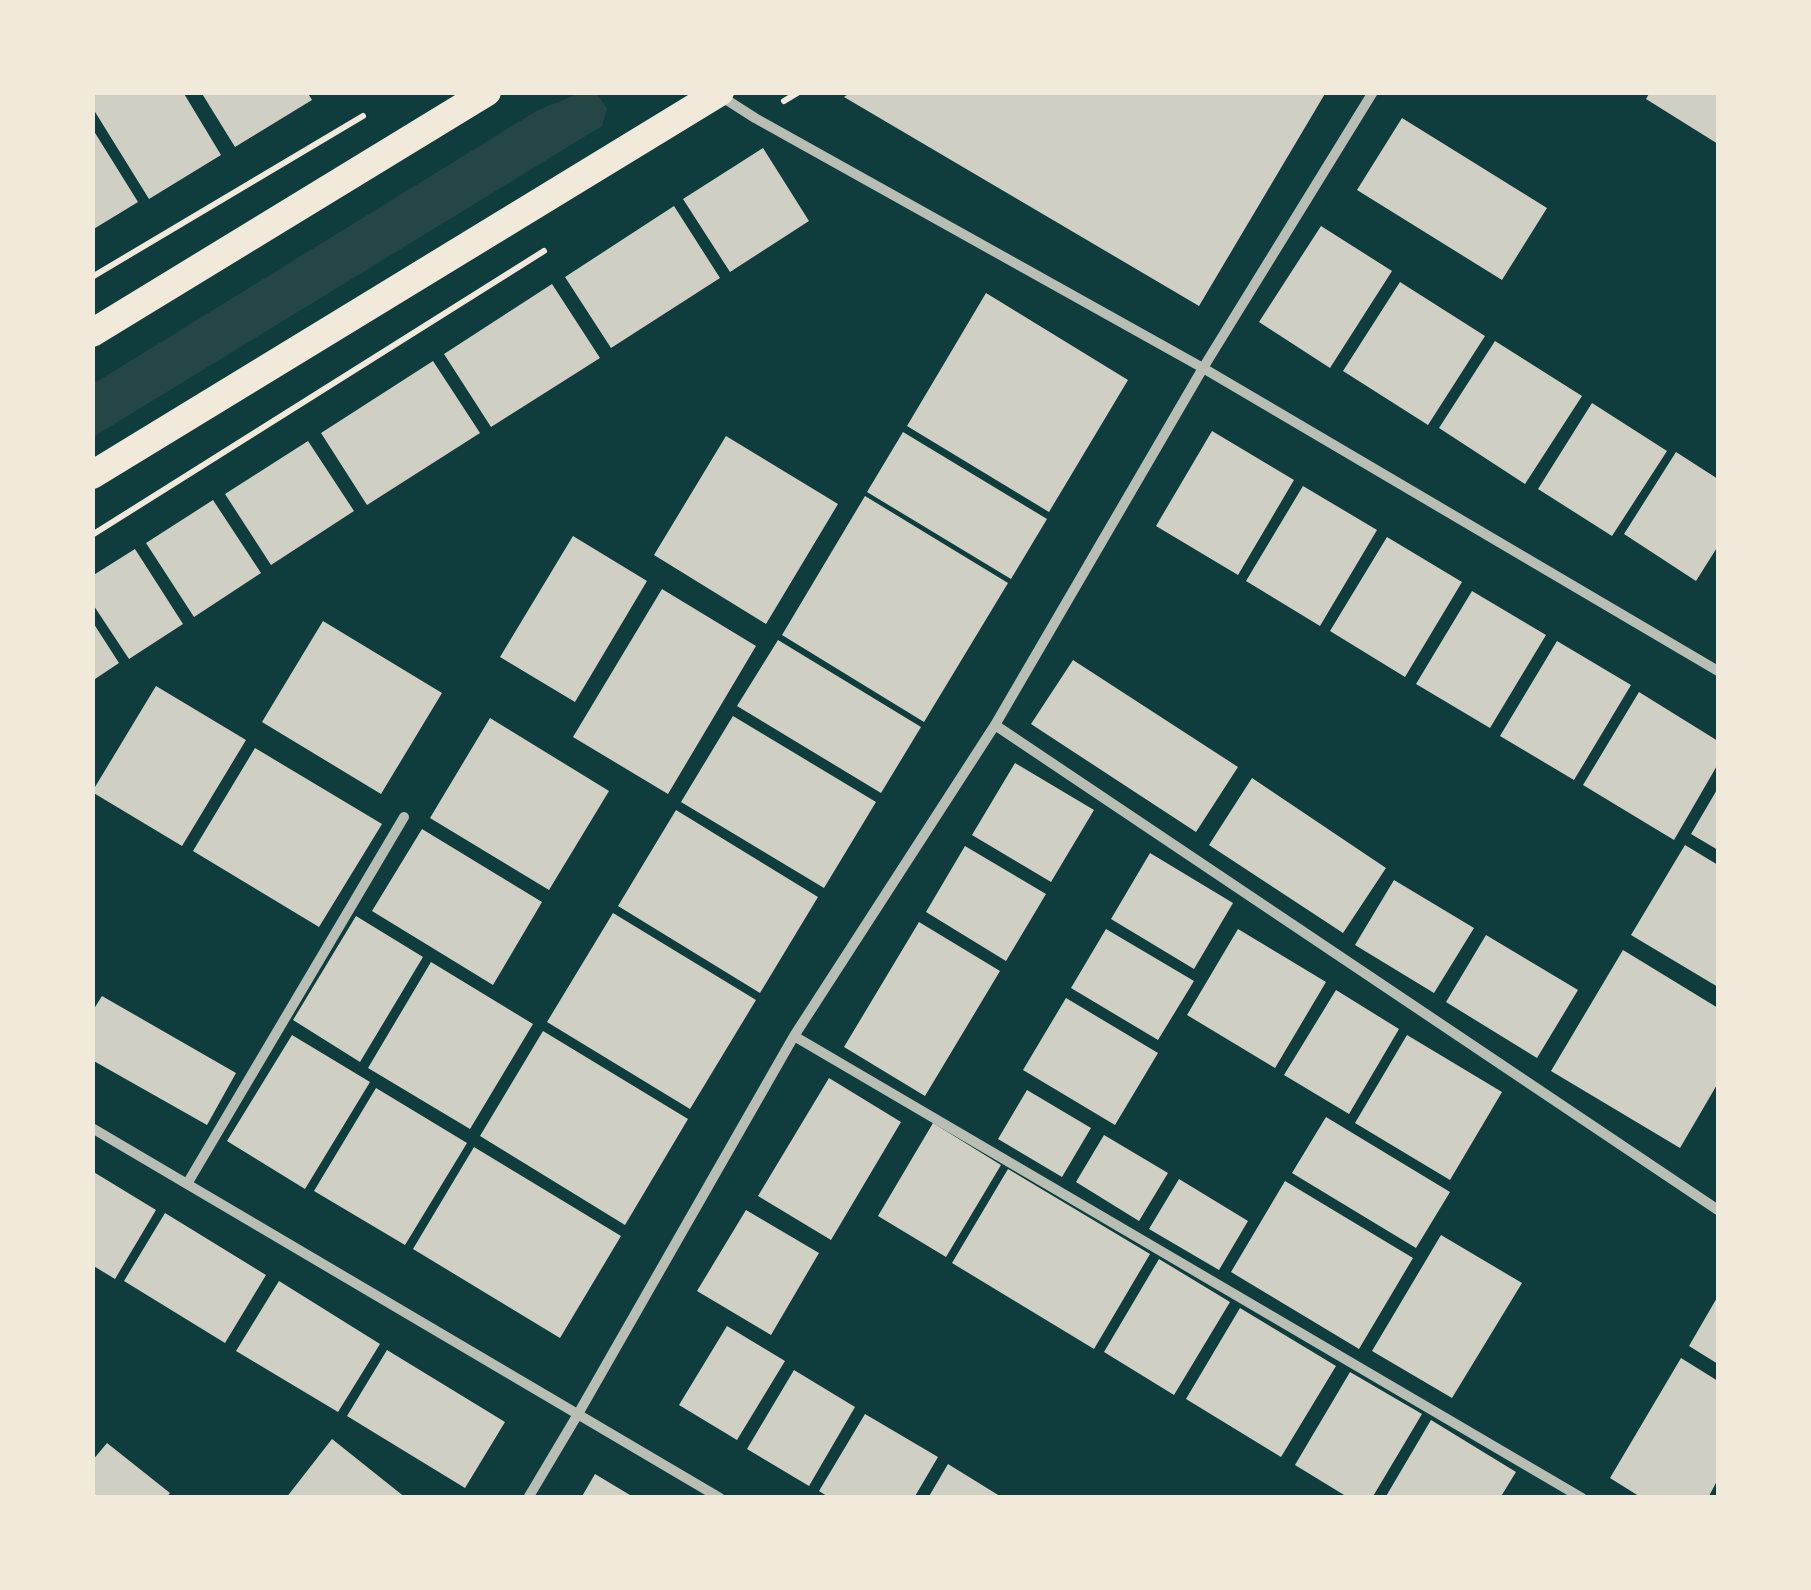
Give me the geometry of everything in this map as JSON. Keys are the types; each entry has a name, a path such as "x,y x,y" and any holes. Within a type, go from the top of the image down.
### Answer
{"highway":[{"path":"92,333 487,92"},
{"path":"92,475 717,93"}],"street":[{"path":"528,1498 794,1036 995,725 1202,368 1373,92"},
{"path":"717,93 755,118 1202,368 1718,671"},
{"path":"995,725 1718,1210"},
{"path":"187,1184 404,816"},
{"path":"794,1036 1582,1498"},
{"path":"92,1128 720,1498"}],"path":[{"path":"755,118 799,92"},
{"path":"92,277 370,112"},
{"path":"92,535 556,243"}],"shaded area":[{"path":"576,95 598,95 607,109 602,126 93,437 93,384 538,110"}],"building":[{"path":"92,92 183,92 221,155 149,199 92,107"},
{"path":"201,92 307,92 312,100 235,147"},
{"path":"851,92 1326,92 1199,306 844,97"},
{"path":"1650,92 1718,92 1718,144 1646,99"},
{"path":"1402,118 1547,208 1502,280 1357,190"},
{"path":"92,128 138,202 92,230"},
{"path":"763,148 809,221 730,272 683,199"},
{"path":"674,206 720,278 611,348 565,277"},
{"path":"1321,226 1392,271 1330,368 1259,322"},
{"path":"1400,282 1485,336 1428,425 1343,371"},
{"path":"552,284 600,358 491,427 444,354"},
{"path":"986,293 1128,380 1049,512 907,426"},
{"path":"1495,341 1582,396 1525,484 1439,428"},
{"path":"433,361 480,433 367,505 321,433"},
{"path":"1592,403 1667,451 1612,536 1538,489"},
{"path":"1212,431 1294,480 1238,575 1156,526"},
{"path":"903,432 1047,519 1011,579 867,492"},
{"path":"726,436 838,504 766,624 654,555"},
{"path":"308,441 354,511 271,565 225,494"},
{"path":"1676,452 1718,479 1718,546 1696,581 1624,534"},
{"path":"1303,486 1377,530 1320,626 1246,581"},
{"path":"865,496 1008,583 924,722 782,635"},
{"path":"213,500 261,573 194,617 146,543"},
{"path":"573,536 647,581 575,702 500,657"},
{"path":"1387,537 1462,582 1405,677 1330,631"},
{"path":"135,549 183,624 129,659 92,603 92,576"},
{"path":"662,589 756,646 668,794 573,737"},
{"path":"1472,591 1546,635 1490,728 1416,684"},
{"path":"92,621 119,663 92,681"},
{"path":"323,621 442,693 381,794 262,722"},
{"path":"778,640 921,727 881,793 737,706"},
{"path":"1557,641 1631,685 1574,780 1500,736"},
{"path":"1073,660 1238,767 1196,832 1031,724"},
{"path":"156,686 246,740 182,846 92,792"},
{"path":"1639,692 1718,741 1718,764 1674,840 1583,785"},
{"path":"733,716 876,802 824,888 681,802"},
{"path":"490,718 609,791 549,890 430,818"},
{"path":"255,748 382,824 319,927 193,851"},
{"path":"1015,763 1094,810 1051,882 972,835"},
{"path":"1252,778 1386,868 1343,933 1209,845"},
{"path":"1718,788 1718,850 1691,834"},
{"path":"676,810 818,897 760,993 618,906"},
{"path":"422,829 542,902 493,985 372,911"},
{"path":"1685,845 1718,865 1718,987 1631,935"},
{"path":"965,846 1046,894 1006,961 926,912"},
{"path":"1150,853 1233,903 1194,969 1111,919"},
{"path":"1394,880 1474,928 1434,993 1355,945"},
{"path":"613,913 756,1000 690,1109 547,1022"},
{"path":"356,916 423,957 360,1062 293,1020"},
{"path":"919,922 1000,971 925,1096 844,1047"},
{"path":"1106,929 1194,981 1158,1040 1071,988"},
{"path":"1238,929 1326,982 1275,1068 1187,1015"},
{"path":"1486,935 1578,990 1537,1058 1446,1002"},
{"path":"1623,950 1718,1008 1718,1083 1680,1148 1551,1071"},
{"path":"431,962 533,1024 470,1129 368,1068"},
{"path":"1336,990 1399,1029 1349,1114 1284,1075"},
{"path":"102,996 236,1073 207,1125 92,1060 92,1012"},
{"path":"1066,998 1158,1053 1115,1125 1023,1070"},
{"path":"543,1031 688,1119 625,1225 480,1136"},
{"path":"292,1035 370,1082 305,1189 227,1141"},
{"path":"1407,1035 1502,1092 1450,1180 1355,1123"},
{"path":"829,1078 901,1122 831,1240 758,1196"},
{"path":"376,1088 467,1143 405,1245 314,1191"},
{"path":"1027,1090 1091,1128 1062,1177 998,1139"},
{"path":"1326,1117 1450,1192 1416,1248 1292,1173"},
{"path":"933,1123 1001,1165 946,1257 878,1216"},
{"path":"1104,1135 1168,1173 1139,1221 1076,1182"},
{"path":"474,1147 621,1236 560,1338 413,1249"},
{"path":"1008,1169 1150,1254 1094,1349 952,1263"},
{"path":"92,1171 156,1210 115,1279 92,1265"},
{"path":"1179,1179 1248,1221 1219,1270 1149,1229"},
{"path":"1285,1181 1413,1258 1359,1349 1231,1272"},
{"path":"746,1210 819,1253 771,1335 697,1291"},
{"path":"165,1213 266,1275 225,1343 124,1281"},
{"path":"1441,1235 1522,1283 1452,1398 1372,1351"},
{"path":"1159,1259 1230,1302 1174,1395 1104,1352"},
{"path":"279,1281 380,1344 338,1412 236,1351"},
{"path":"1718,1296 1718,1364 1689,1346"},
{"path":"1240,1308 1336,1366 1281,1457 1186,1399"},
{"path":"727,1326 785,1361 737,1440 679,1405"},
{"path":"387,1350 505,1422 465,1488 347,1416"},
{"path":"1681,1358 1718,1381 1718,1479 1708,1498 1642,1498 1610,1478"},
{"path":"794,1370 855,1407 809,1486 747,1449"},
{"path":"1350,1372 1422,1414 1372,1498 1349,1498 1295,1465"},
{"path":"865,1414 938,1457 914,1498 830,1498 819,1491"},
{"path":"1431,1420 1516,1472 1500,1498 1385,1498"},
{"path":"332,1439 406,1498 286,1498"},
{"path":"107,1443 170,1493 166,1498 92,1498 92,1461"},
{"path":"948,1464 1003,1498 928,1498"},
{"path":"595,1474 635,1498 581,1498"}]}
